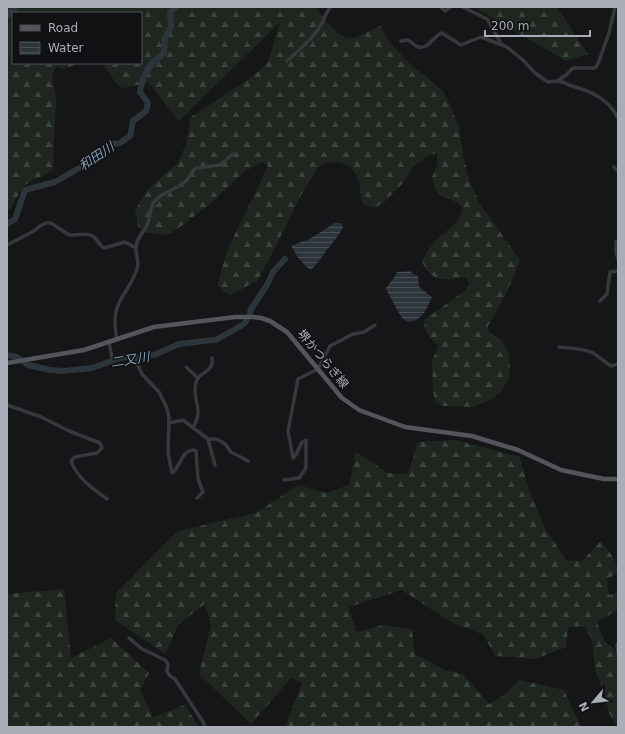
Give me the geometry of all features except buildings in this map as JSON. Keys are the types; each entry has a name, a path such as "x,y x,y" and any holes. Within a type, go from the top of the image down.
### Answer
{"main road":[{"name":"堺かつらぎ線","path":"7,363 84,350 154,327 253,316 270,321 287,332 342,398 359,410 390,423 405,427 472,436 518,450 561,470 604,479 618,479"}],"street":[{"path":"287,61 310,39 323,21 324,16 330,7"},
{"path":"440,7 445,10 451,7"},
{"path":"463,7 487,19 502,45"},
{"path":"557,81 573,68 595,68 598,64 609,33 615,7"},
{"path":"401,41 408,40 421,48 428,45 438,34 442,33 461,45 481,37 502,45 514,52 535,73 548,82 557,81 588,91 614,110 618,118"},
{"path":"117,340 114,326 115,315 118,304 133,279 138,267 139,263 136,248 137,242 148,224 153,204 157,199 184,183 196,168 220,165 233,154"},
{"path":"614,167 618,171"},
{"path":"7,245 46,223 51,223 69,235 79,234 92,236 101,247 104,248 125,242 136,248"},
{"path":"616,241 616,253 618,259"},
{"path":"600,301 606,294 610,272 618,270"},
{"path":"284,480 300,478 306,468 306,440 302,442 293,458 288,431 298,379 318,369 330,346 353,334 364,332 375,325"},
{"path":"109,342 112,358 132,355 142,374 159,392 166,406 169,423 168,453 172,473 175,471 178,463 188,452 193,450 196,452 198,479 203,492 197,498"},
{"path":"559,347 580,349 594,354 611,366 618,364"},
{"path":"193,428 198,420 199,413 198,404 195,399 196,383 198,378 210,369 212,358"},
{"path":"186,367 198,378"},
{"path":"7,404 100,443 102,448 97,453 75,457 71,461 80,477 107,500"},
{"path":"169,423 183,420 208,439 216,439 222,442 231,452 248,461"},
{"path":"208,439 215,465"},
{"path":"129,638 142,649 165,660 168,664 167,671 170,676 175,679 205,727"},
{"path":"618,642 618,653"}],"green space":[{"path":"7,7 315,7 331,27 347,38 355,37 381,26 387,39 413,67 443,91 459,128 469,180 480,204 520,260 507,292 488,326 489,332 502,340 509,355 509,378 502,390 491,400 473,407 442,406 436,402 433,393 432,360 439,346 428,335 424,320 463,292 470,285 466,277 440,279 435,277 430,274 422,262 432,245 457,221 462,208 457,202 441,196 435,190 432,177 437,166 437,153 427,156 413,167 403,183 383,203 374,208 363,204 360,193 360,183 356,174 348,165 337,162 325,163 317,169 301,195 258,280 231,295 222,291 218,285 222,269 233,239 268,165 262,162 244,172 212,202 179,228 165,235 144,232 138,226 135,211 142,198 152,185 178,163 186,144 191,117 247,80 268,62 280,22 179,121 148,82 121,88 102,64 142,64 142,12 12,12 12,64 82,64 62,69 56,66 52,76 56,99 53,170 23,186 10,210 7,210"},
{"path":"479,7 557,7 588,54 566,61 479,10"},
{"path":"456,440 520,457 529,490 546,530 566,560 582,561 601,541 614,560 618,573 607,579 609,595 618,593 618,610 597,622 605,642 614,648 618,657 618,727 609,713 604,692 595,670 592,640 585,626 568,627 566,647 535,659 495,656 483,634 452,623 402,590 349,607 356,632 383,625 412,629 415,654 445,670 463,674 489,704 504,695 520,680 564,690 581,727 285,727 302,683 291,678 251,724 199,674 211,625 205,604 179,624 165,654 115,620 116,593 178,531 256,513 298,485 326,493 349,485 356,452 388,473 408,474 418,442"},
{"path":"64,589 71,658 111,638 149,673 140,690 153,717 185,705 199,727 7,727 7,594"}],"water":[{"path":"335,223 341,223 343,227 340,233 314,267 310,270 299,259 291,246 308,240"},
{"path":"410,271 418,276 419,287 432,297 421,316 414,321 409,322 403,319 400,315 386,289 397,272"}],"waterway":[{"path":"7,16 15,7"},
{"name":"和田川","path":"7,224 15,219 25,190 55,182 81,167 104,148 111,144 120,143 130,136 133,121 146,111 148,103 140,92 143,79 154,61 164,53 165,38 171,27 170,12 176,7"},
{"name":"二又川","path":"250,313 273,272 285,259"},
{"name":"二又川","path":"7,355 17,357 28,365 50,370 63,371 92,368 120,358 154,355 179,344 216,340 244,324 247,319"}]}
